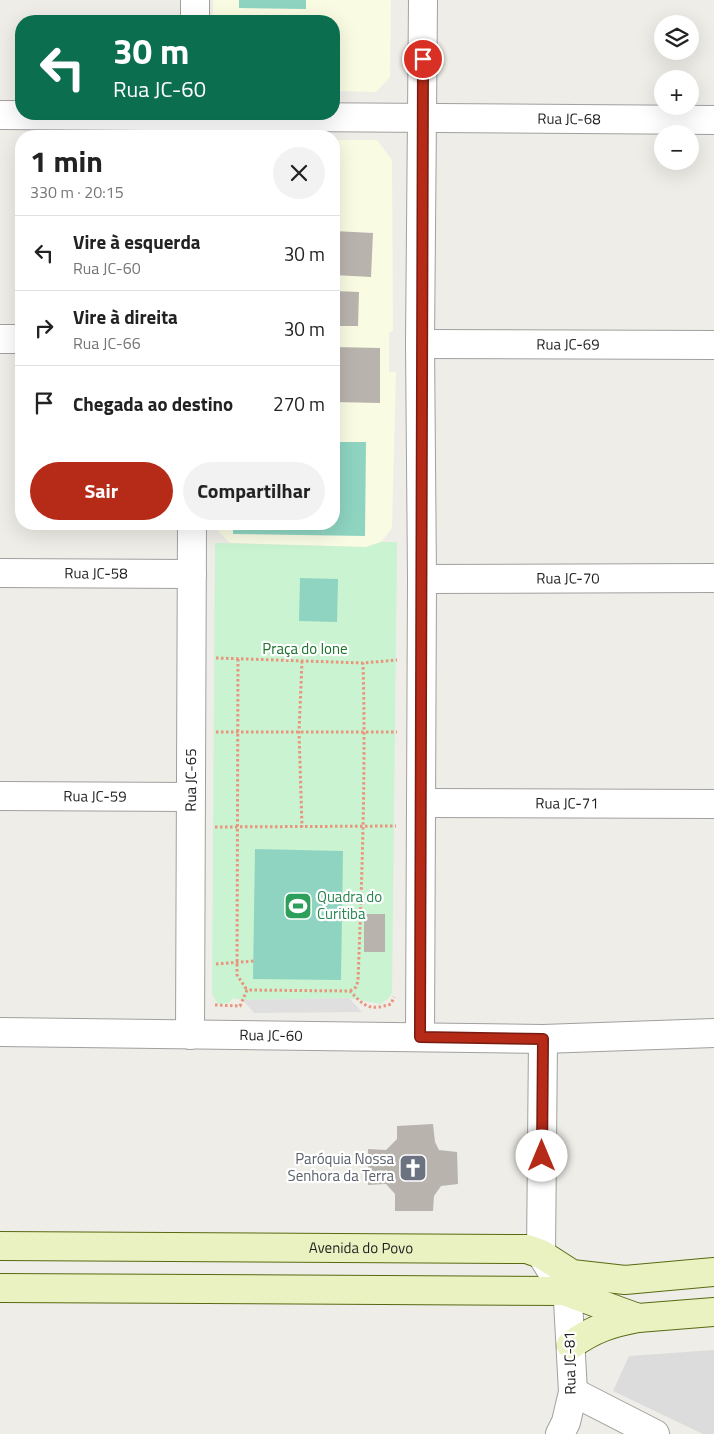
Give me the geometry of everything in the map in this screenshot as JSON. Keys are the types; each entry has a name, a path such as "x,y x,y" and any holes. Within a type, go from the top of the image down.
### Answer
{"main road":[{"name":"Avenida do Povo","path":"0,1246 527,1249 541,1254 572,1274 625,1280 714,1272"},
{"path":"0,1288 564,1291 638,1318"},
{"path":"571,1345 587,1333 611,1323 638,1318 714,1312"}],"street":[{"path":"195,0 195,15"},
{"path":"420,1037 422,579 420,344 423,0"},
{"name":"Rua JC-68","path":"0,115 15,116"},
{"name":"Rua JC-68","path":"340,119 423,118 714,120"},
{"name":"Rua JC-68","path":"139,120 195,122 309,120"},
{"path":"0,339 15,339"},
{"name":"Rua JC-69","path":"420,344 714,345"},
{"name":"Rua JC-65","path":"190,1036 192,530"},
{"name":"Rua JC-58","path":"0,573 192,574"},
{"name":"Rua JC-70","path":"422,579 714,578"},
{"name":"Rua JC-59","path":"0,796 191,797"},
{"name":"Rua JC-71","path":"421,803 714,804"},
{"name":"Rua JC-60","path":"0,1032 190,1036 543,1039 714,1033"},
{"path":"543,1039 541,1254 564,1291"},
{"name":"Rua JC-81","path":"560,1434 566,1422 573,1392 568,1301 564,1291"},
{"path":"573,1392 655,1434"}],"path":[{"path":"214,658 363,663 400,660"},
{"path":"238,659 239,827 237,975 247,990"},
{"path":"302,661 298,732 302,827"},
{"path":"247,990 350,991 356,987 358,981 363,826 365,732 363,663"},
{"path":"214,732 400,732"},
{"path":"207,826 399,826"},
{"path":"213,964 254,961"},
{"path":"212,1001 216,1006 240,1006 247,990"},
{"path":"350,991 362,1004 372,1008 380,1008 391,1004 395,993"}],"shaded area":[{"path":"213,0 391,0 390,77 376,92 340,91 340,15 213,15"},
{"path":"340,140 377,140 392,160 393,330 389,333 389,372 396,372 392,528 381,542 366,547 230,543 217,530 340,530"},
{"path":"349,998 362,1012 254,1013 243,1000"},
{"path":"714,1350 714,1434 703,1434 613,1391 629,1356"}],"green space":[{"path":"239,0 306,0 306,9 239,8"},
{"path":"340,442 366,442 365,536 233,534 233,530 340,530"},
{"name":"Praça do Ione","path":"381,542 397,542 392,993 381,1004 349,998 243,1000 233,998 229,1003 218,1004 212,994 215,543 366,547"},
{"path":"300,578 338,579 337,622 299,621"},
{"name":"Quadra do Curitiba","path":"255,849 343,851 341,980 253,979"}],"building":[{"path":"340,231 373,233 371,277 340,275"},
{"path":"340,291 359,292 358,326 340,326"},
{"path":"340,347 380,348 380,403 340,402"},
{"path":"364,914 385,914 385,952 364,952"},
{"name":"Paróquia Nossa Senhora da Terra","path":"433,1124 435,1142 439,1150 457,1152 458,1184 441,1186 434,1196 433,1211 395,1211 395,1194 386,1184 368,1185 368,1149 386,1150 397,1139 397,1126"}],"place":[{"name":"Quadra do Curitiba","path":"298,906"},
{"name":"Paróquia Nossa Senhora da Terra","path":"413,1168"}],"route":[{"path":"423,59 420,344 422,598 420,1037 543,1039 542,1156"}]}
